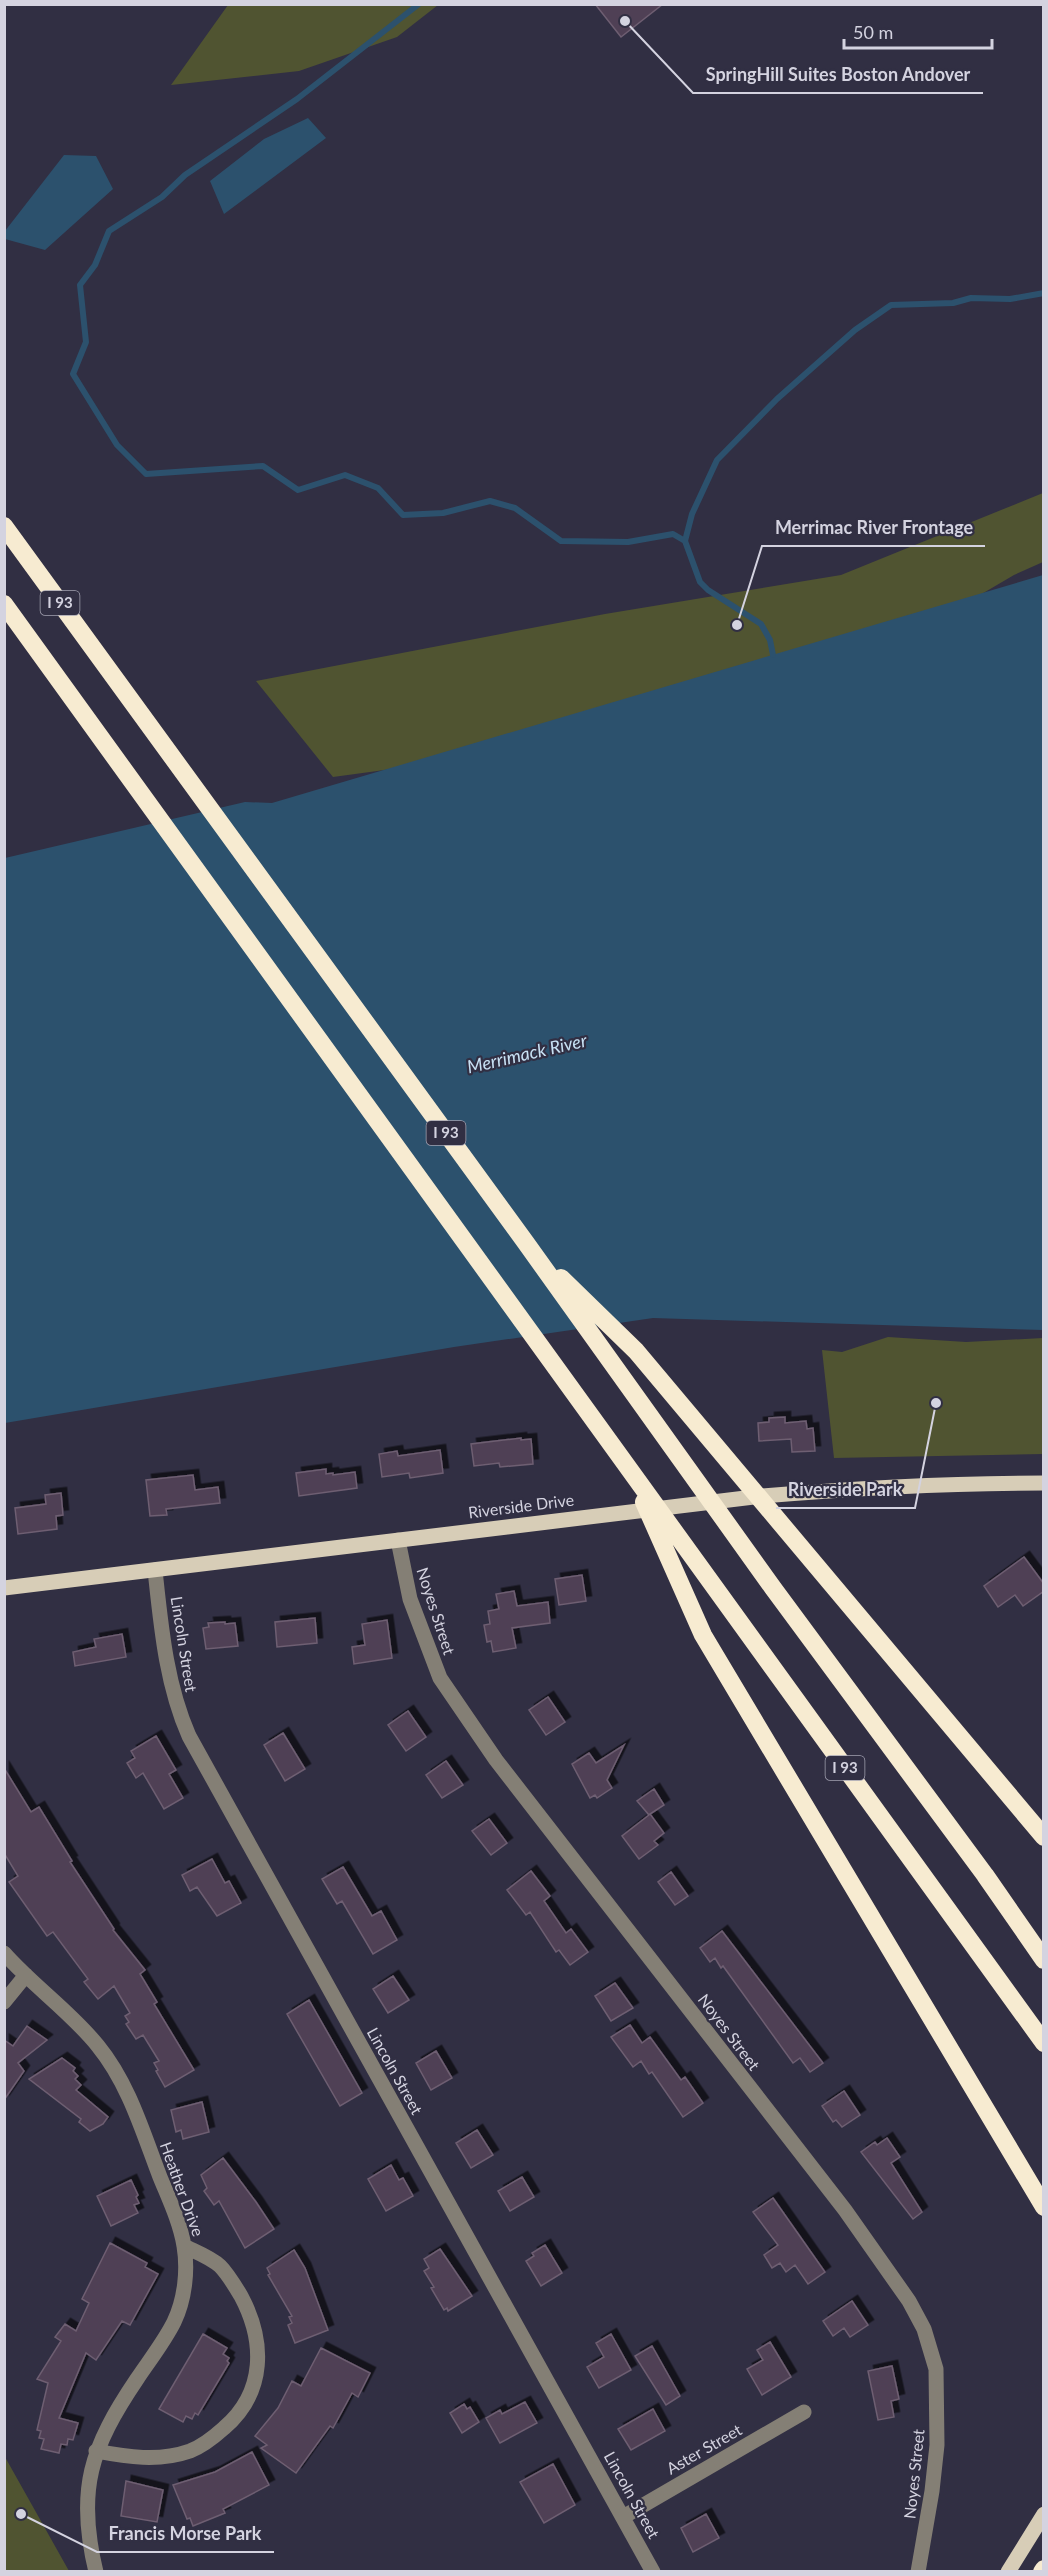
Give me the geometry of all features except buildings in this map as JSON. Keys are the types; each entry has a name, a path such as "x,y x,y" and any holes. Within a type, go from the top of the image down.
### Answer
{"highway":[{"name":"I 93","path":"4,526 526,1243 773,1588 985,1875 1044,1960"},
{"name":"I 93","path":"4,604 1044,2043"},
{"path":"526,1243 636,1351 1044,1837"},
{"path":"628,1468 703,1635 1044,2207"}],"main road":[{"name":"Riverside Drive","path":"4,1588 588,1516 847,1488 955,1483 1044,1483"},
{"path":"1008,2571 1044,2514"}],"street":[{"name":"Noyes Street","path":"398,1540 410,1599 440,1678 496,1760 601,1893 803,2159 845,2210 909,2301 924,2329 936,2369 937,2445 932,2492 918,2571"},
{"name":"Lincoln Street","path":"155,1570 161,1627 174,1696 189,1736 653,2571"},
{"name":"Heather Drive","path":"4,1953 97,2044 111,2062 137,2118 178,2223 184,2246 186,2273 182,2297 174,2321 117,2409 96,2451 90,2474 87,2508 88,2530 96,2571"},
{"path":"4,2002 26,1975"},
{"path":"96,2451 131,2457 163,2457 191,2451 212,2439 231,2422 244,2406 255,2383 259,2358 256,2332 248,2309 220,2266 206,2256 184,2246"},
{"name":"Aster Street","path":"623,2517 804,2412"}],"green space":[{"path":"228,5 438,5 397,37 299,71 171,85"},
{"path":"1043,493 1043,562 1014,575 910,636 436,763 333,777 256,681 605,614 841,575"},
{"path":"888,1337 966,1342 1043,1338 1043,1454 834,1458 822,1350 842,1352"},
{"path":"5,2457 69,2571 5,2571"}],"water":[{"path":"308,118 326,138 224,214 210,181 264,139"},
{"path":"64,155 96,156 113,189 45,250 5,239 5,231"},
{"name":"Merrimack River","path":"1043,575 1043,1330 653,1318 454,1347 5,1423 5,858 245,802 272,803"}],"waterway":[{"path":"419,4 297,99 185,175 162,197 109,231 95,265 80,285 86,342 73,374 117,445 146,474 263,466 298,490 345,475 378,488 403,515 443,513 490,501 515,508 561,541 628,542 673,534 685,541 700,582 708,590 761,624 770,640 773,655"},
{"path":"685,541 692,514 717,460 777,399 855,330 891,305 953,303 971,298 1010,299 1044,293"}],"place":[{"name":"SpringHill Suites Boston Andover","path":"625,21"},
{"name":"Merrimac River Frontage","path":"737,625"},
{"name":"Riverside Park","path":"936,1403"},
{"name":"Francis Morse Park","path":"21,2514"}]}
